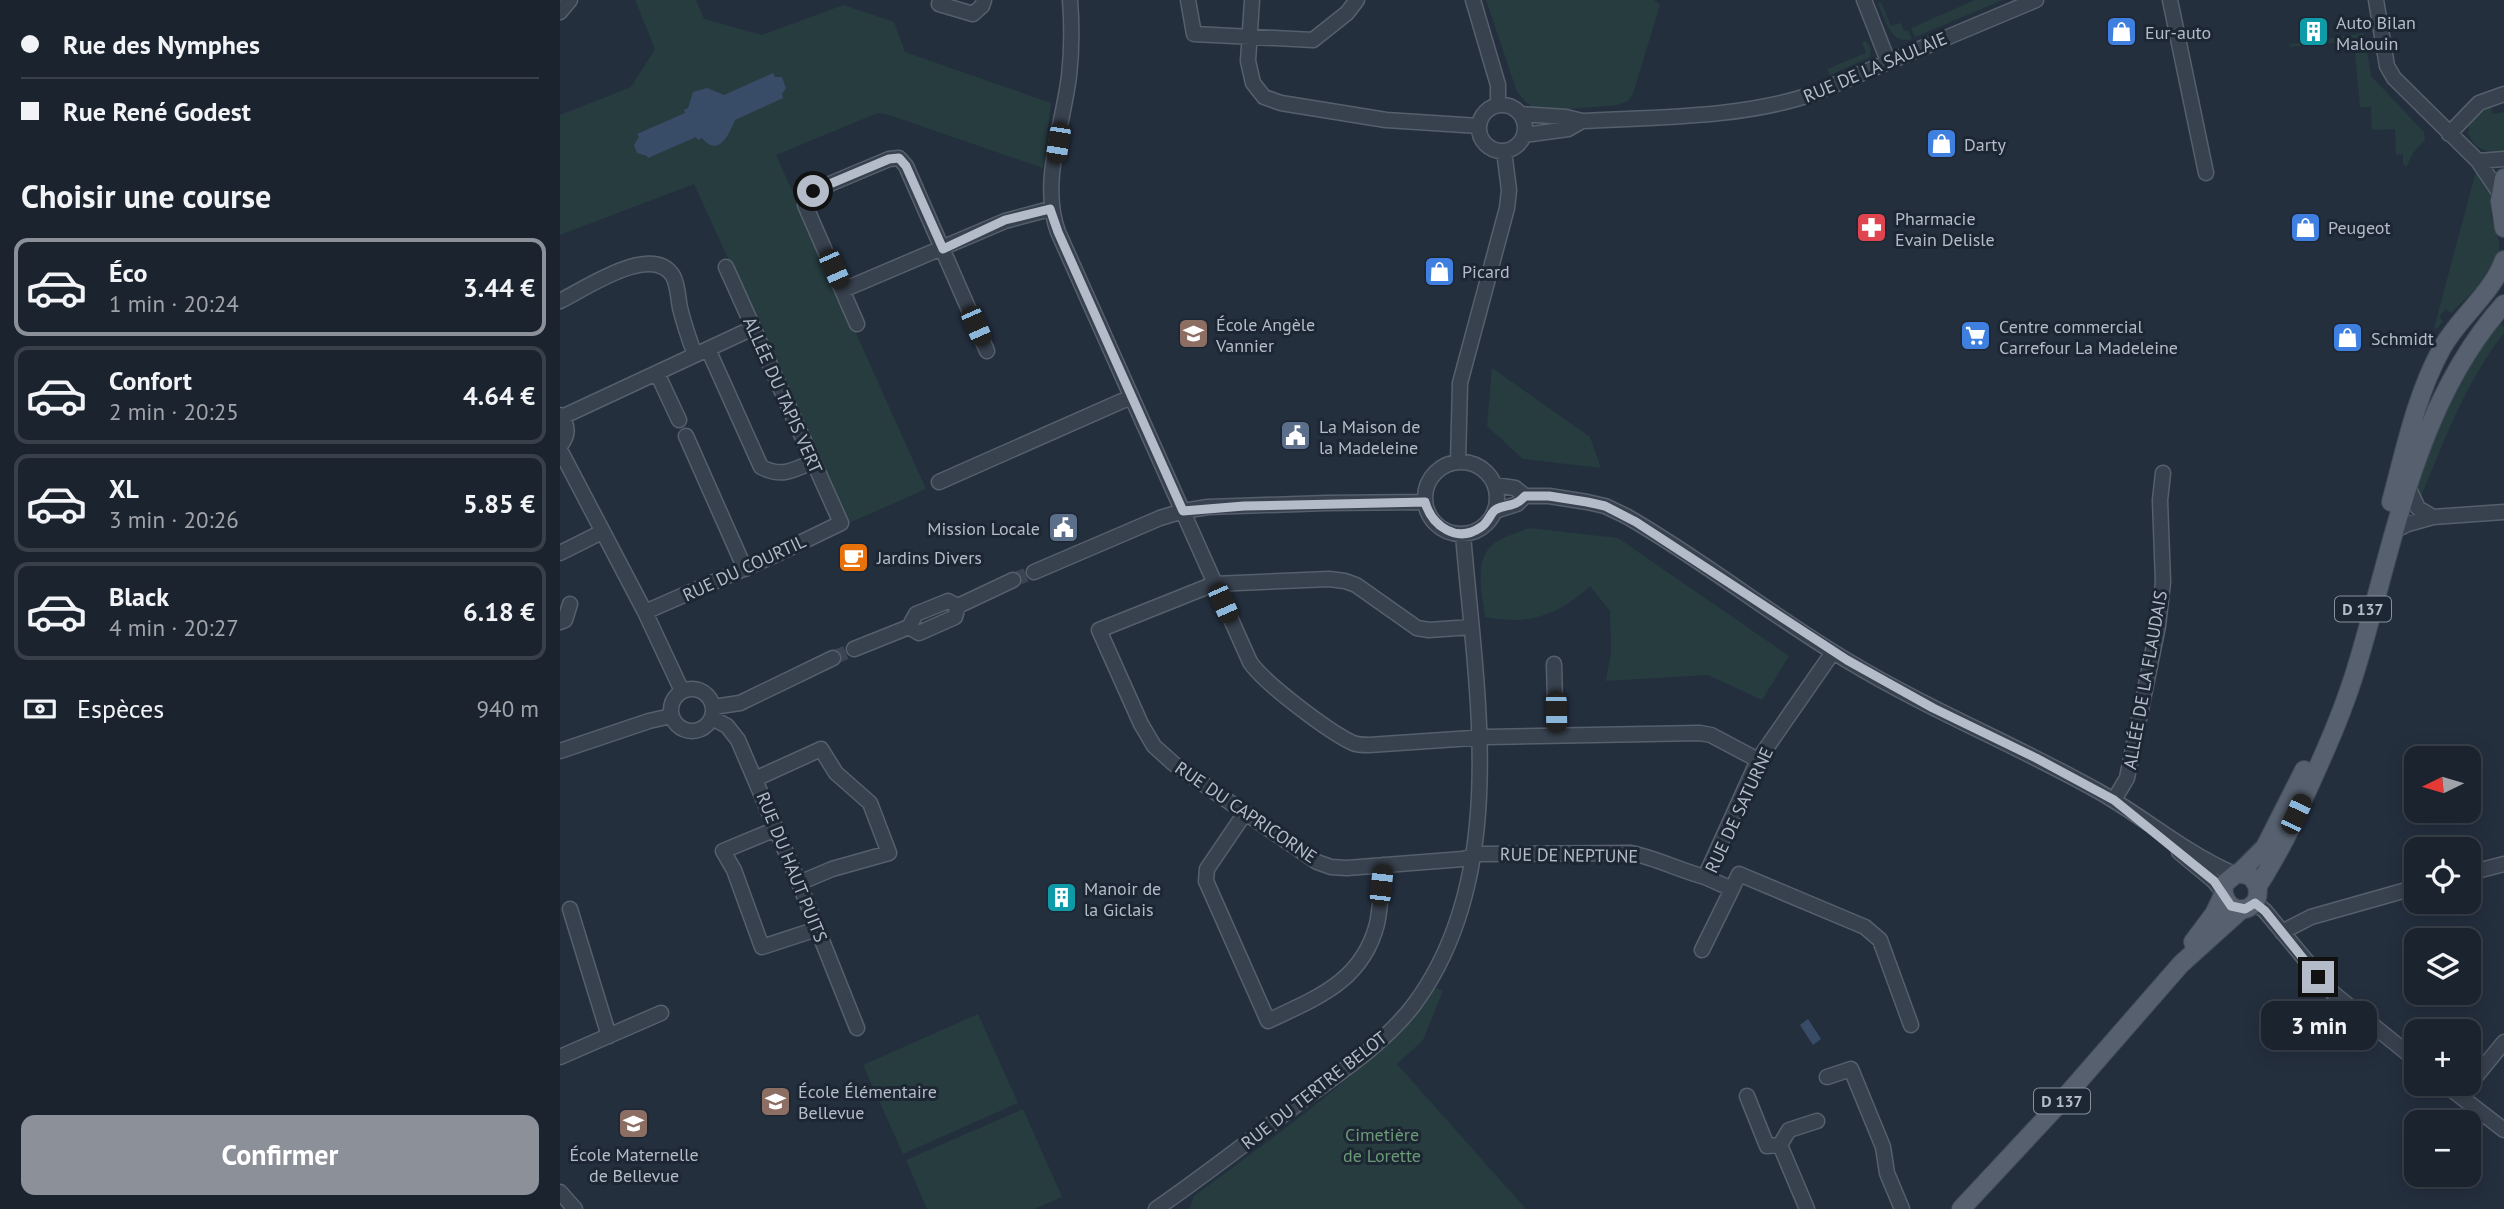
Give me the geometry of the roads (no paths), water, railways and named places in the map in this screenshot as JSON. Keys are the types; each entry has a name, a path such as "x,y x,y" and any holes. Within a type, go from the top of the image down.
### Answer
{"main road":[{"path":"2502,187 2504,228"},
{"name":"D 137","path":"2237,874 2265,847 2335,702 2350,661 2426,379 2443,345 2481,298 2504,260"},
{"name":"D 137","path":"1961,1209 2058,1105 2181,964 2252,900 2285,839 2341,715 2408,487 2439,407 2460,364 2504,304"},
{"path":"2237,874 2251,876 2252,900 2231,906 2223,894 2225,883 2237,874"},
{"name":"D 137","path":"2181,964 2191,945 2214,914 2223,894"}],"street":[{"path":"560,12 570,0"},
{"path":"939,4 973,14 982,6 984,0"},
{"path":"1070,0 1072,45 1050,209 1214,584 1250,662 1258,673 1355,744 1556,735 1700,733 1711,735 1758,760"},
{"path":"1188,0 1194,34 1313,40 1347,13 1357,0"},
{"path":"1252,0 1249,72 1253,83 1264,97 1281,103 1386,120 1479,126"},
{"path":"1473,0 1498,85 1498,105"},
{"path":"1864,0 1888,61"},
{"name":"RUE DE LA SAULAIE","path":"1521,114 1566,117 1582,121 1705,113 1785,104 2036,0"},
{"path":"2170,0 2206,173"},
{"path":"2376,0 2387,66 2395,78 2502,187"},
{"path":"2449,134 2479,103 2504,94"},
{"path":"1498,105 1511,106 1521,114 1525,127 1519,143 1504,151 1488,147 1479,134 1479,126 1485,112 1498,105"},
{"name":"RUE DE LA SAULAIE","path":"1524,135 1568,129 1582,121"},
{"path":"1458,462 1460,383 1507,208 1508,173 1504,151"},
{"path":"857,324 805,205 806,198 813,191 889,159 899,158 906,166 987,351"},
{"path":"2478,161 2504,159"},
{"path":"843,290 1005,220 1050,209"},
{"path":"560,301 633,264 659,264 672,274 687,334 702,352 761,467 773,473 784,473 813,462"},
{"name":"ALLÉE DU TAPIS VERT","path":"726,267 841,523"},
{"path":"682,691 645,612 560,448 568,427 561,416 753,328"},
{"path":"657,373 679,420"},
{"path":"939,482 1131,397"},
{"path":"686,436 745,569"},
{"path":"1470,463 1481,467 1495,485 1497,502 1482,527 1463,534 1442,528 1428,512 1426,490 1437,471 1447,464 1470,463"},
{"name":"ALLÉE DE LA FLAUDAIS","path":"2114,800 2127,778 2158,626 2163,582 2160,500 2163,472"},
{"path":"1495,485 1515,488 1525,496 1577,500 1605,506 1626,516 1833,652 1933,708 2114,800 2207,875 2223,894"},
{"path":"2408,487 2418,508 2433,517"},
{"path":"1494,511 1517,504 1525,496"},
{"path":"1034,572 1160,518 1183,511 1258,505 1425,502"},
{"path":"2394,531 2433,517 2504,512"},
{"name":"RUE DU COURTIL","path":"645,612 745,569 841,523"},
{"path":"560,553 602,531"},
{"name":"RUE DU TERTRE BELOT","path":"1158,1209 1372,1048 1413,1005 1436,970 1454,933 1466,894 1479,789 1480,738 1463,534"},
{"path":"1214,584 1329,579 1345,581 1356,585 1417,628 1429,630 1471,627"},
{"path":"854,649 909,627 916,614 948,601 958,606 1013,580"},
{"name":"RUE DU CAPRICORNE","path":"1214,584 1099,630 1141,724 1154,746 1174,764 1245,813 1317,862 1331,867 1347,868 1472,857"},
{"path":"560,622 565,620 570,604"},
{"name":"RUE DE SATURNE","path":"1732,889 1705,877 1758,760 1833,652"},
{"path":"712,713 740,703 832,658"},
{"path":"1554,664 1556,735"},
{"path":"688,688 702,691 711,701 712,713 703,728 690,731 678,727 671,716 672,701 688,688"},
{"name":"RUE DU HAUT PUITS","path":"712,713 738,740 857,1028"},
{"path":"560,751 671,716"},
{"path":"755,779 821,749 836,773 870,803 889,853 832,869 799,883"},
{"path":"1245,813 1207,869 1206,881 1268,1021 1332,990 1352,973 1366,952 1377,924 1383,865"},
{"path":"2132,813 2215,865 2237,874"},
{"path":"776,829 723,851 734,870 762,947 817,929"},
{"name":"RUE DE NEPTUNE","path":"1472,857 1631,853 1648,856 1684,872 1705,877"},
{"path":"2481,870 2504,863"},
{"name":"RUE DE SATURNE","path":"1702,950 1739,874 1806,904 1865,926 1880,940 1912,1025"},
{"path":"2282,932 2311,916 2404,891"},
{"path":"2252,900 2333,993 2404,1050"},
{"path":"570,909 609,1036"},
{"path":"560,1057 660,1013"},
{"path":"2481,1070 2504,1042"},
{"path":"1827,1077 1851,1069 1883,1147 1887,1173 1902,1209"},
{"path":"1747,1096 1767,1146 1780,1145"},
{"path":"2460,1096 2504,1130"},
{"path":"1780,1145 1789,1130 1817,1121"},
{"path":"1780,1145 1807,1209"},
{"path":"560,1192 575,1209"}],"water":[{"path":"773,73 775,77 782,77 786,88 782,94 783,98 735,120 724,141 719,144 714,146 696,137 648,158 637,153 634,145 639,137 637,134 685,113 693,92 707,88 724,95"},
{"path":"1808,1019 1821,1039 1813,1045 1800,1025"}],"tunnel":[{"path":"1013,580 1034,572"},
{"path":"833,658 854,649"}],"place":[{"name":"Eur-auto","path":"2122,32"},
{"name":"Auto Bilan Malouin","path":"2313,32"},
{"name":"Darty","path":"1941,144"},
{"name":"Peugeot","path":"2305,227"},
{"name":"Pharmacie Evain Delisle","path":"1872,228"},
{"name":"Picard","path":"1439,271"},
{"name":"École Angèle Vannier","path":"1193,334"},
{"name":"Centre commercial Carrefour La Madeleine","path":"1976,336"},
{"name":"Schmidt","path":"2348,338"},
{"name":"La Maison de la Madeleine","path":"1296,436"},
{"name":"Mission Locale","path":"1063,528"},
{"name":"Jardins Divers","path":"854,557"},
{"name":"Manoir de la Giclais","path":"1061,898"},
{"name":"École Élémentaire Bellevue","path":"775,1101"},
{"name":"École Maternelle de Bellevue","path":"634,1123"}],"park label":[{"name":"Cimetière de Lorette","path":"1382,1144"}]}
